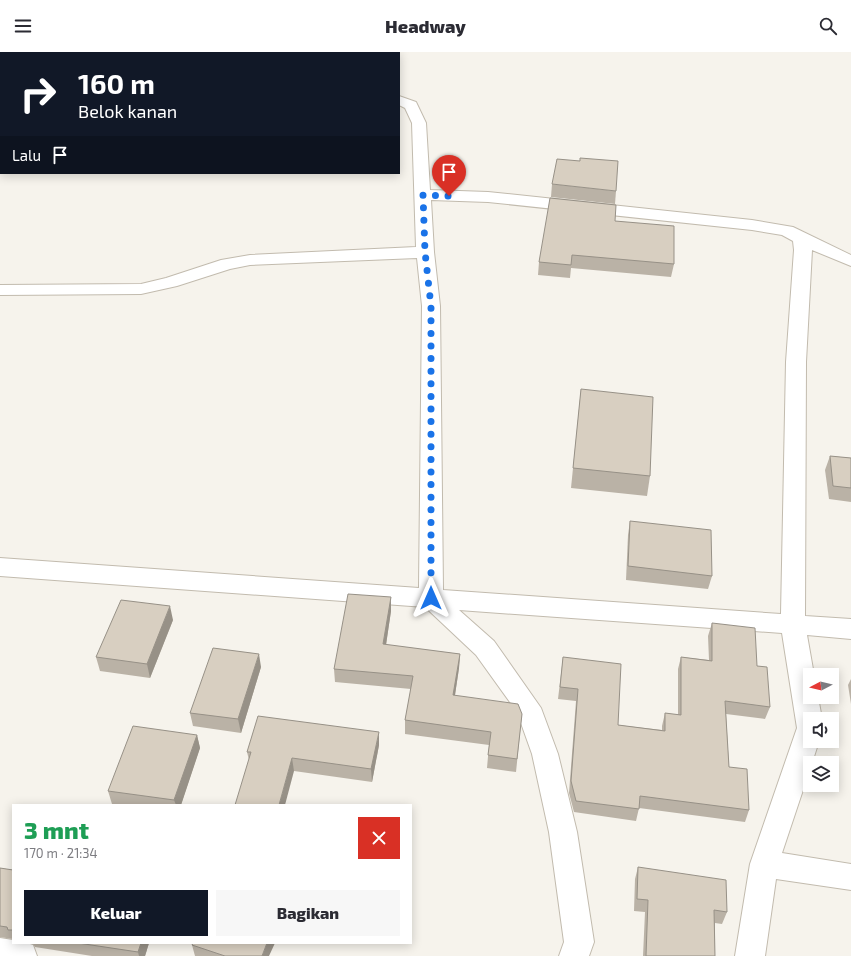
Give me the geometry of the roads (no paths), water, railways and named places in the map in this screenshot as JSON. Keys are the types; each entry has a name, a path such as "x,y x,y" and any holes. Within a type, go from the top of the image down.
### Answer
{"street":[{"path":"400,100 411,105 419,123 425,252 431,306 431,598 485,648 528,708 545,754 563,832 579,942 574,956"},
{"path":"423,195 488,196 752,225 787,231 801,239 851,261"},
{"path":"801,239 803,250 796,362 793,625 807,712"},
{"path":"0,290 141,289 171,282 227,264 250,260 425,252"},
{"path":"0,567 851,629"},
{"path":"750,956 764,864 804,748"},
{"path":"764,864 851,878"},
{"path":"0,953 22,956"}]}
